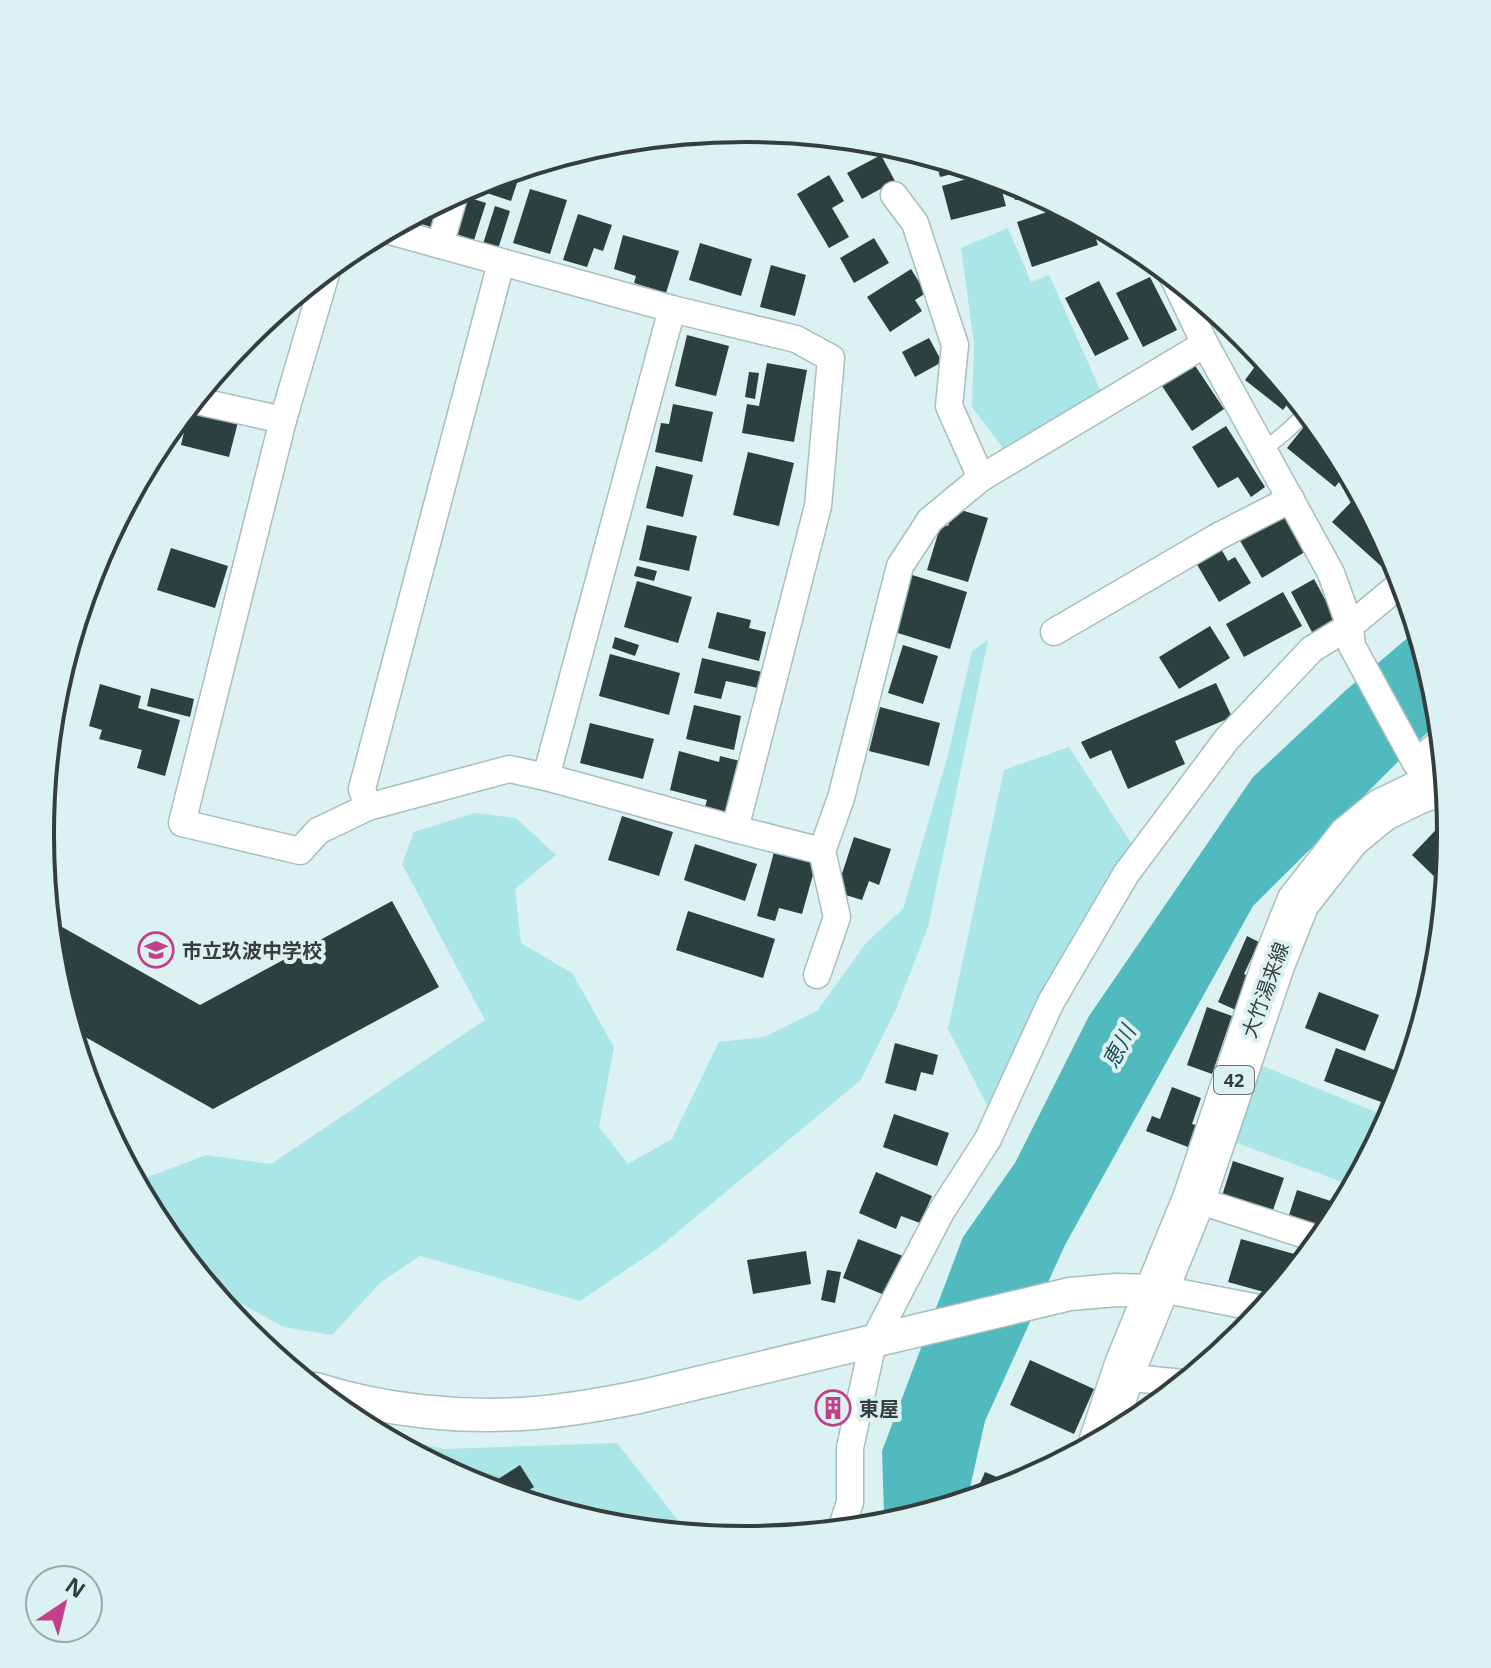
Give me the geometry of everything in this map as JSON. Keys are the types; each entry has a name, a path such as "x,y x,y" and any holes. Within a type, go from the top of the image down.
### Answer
{"main road":[{"name":"大竹湯来線","path":"1107,1423 1155,1290 1194,1199 1273,965 1298,902 1349,837 1427,771"}],"street":[{"path":"894,195 915,223 955,345 949,406 981,478"},
{"path":"440,245 450,209"},
{"path":"401,234 672,309 796,339 831,358 818,506 735,829"},
{"path":"368,807 362,789 501,263"},
{"path":"322,288 283,420 182,823 300,851 318,831 368,807 509,769 822,851"},
{"path":"1184,300 1331,573 1351,636 1427,771"},
{"path":"546,777 672,309"},
{"path":"817,975 837,917 822,851 841,798 900,566 930,520 981,478 1205,344"},
{"path":"205,403 283,420"},
{"path":"1054,632 1217,537 1291,499"},
{"path":"845,1518 850,1502 850,1448 873,1342 941,1212 988,1139 1051,1002 1126,874 1227,739 1312,649 1351,636 1393,593"},
{"path":"1194,1199 1308,1236"},
{"path":"343,1396 425,1411 479,1414 586,1408 1070,1294 1155,1290 1250,1306"},
{"path":"1122,1377 1168,1382"}],"lane":[{"path":"1264,450 1299,420"}],"shaded area":[{"path":"1008,228 1031,282 1049,275 1106,403 1012,460 972,407 974,343 961,248"},
{"path":"988,640 928,927 896,1009 861,1080 657,1249 580,1301 420,1256 381,1282 332,1335 284,1327 236,1301 197,1255 146,1178 206,1155 271,1164 485,1020 402,864 414,832 475,813 516,818 556,855 515,889 521,943 572,973 614,1047 599,1127 628,1164 672,1139 719,1042 764,1037 817,1011 866,943 903,909 948,755 972,651"},
{"path":"1069,747 1133,846 1110,877 1036,1003 988,1107 948,1029 1004,770"},
{"path":"1255,1063 1378,1113 1343,1182 1229,1140"},
{"path":"419,1443 443,1449 617,1443 680,1522 611,1512 523,1489"}],"water":[{"name":"恵川","path":"1408,638 1429,731 1253,906 1065,1245 985,1421 970,1488 884,1511 882,1451 963,1237 1015,1163 1089,1016 1253,777 1345,691"}],"building":[{"path":"879,156 895,181 862,199 847,173"},
{"path":"938,170 952,174 940,177"},
{"path":"829,175 844,201 832,208 849,237 829,248 797,194"},
{"path":"968,179 1002,192 1006,206 951,220 942,186"},
{"path":"518,181 511,201 487,193"},
{"path":"530,189 567,200 550,254 513,243"},
{"path":"473,199 486,203 474,240 456,234 465,202"},
{"path":"495,206 510,211 498,249 483,244"},
{"path":"1047,212 1095,238 1098,245 1032,267 1017,222"},
{"path":"578,214 612,225 603,251 594,248 587,267 563,260"},
{"path":"434,217 431,227 421,224"},
{"path":"623,235 679,251 666,293 634,283 636,276 614,269"},
{"path":"874,238 889,263 854,283 840,258"},
{"path":"700,243 752,259 741,296 689,280"},
{"path":"771,265 806,275 795,316 760,307"},
{"path":"911,269 926,293 915,300 922,311 890,332 867,297"},
{"path":"1150,277 1177,330 1143,347 1116,293"},
{"path":"1099,281 1129,339 1095,356 1065,298"},
{"path":"687,335 729,346 716,396 675,386"},
{"path":"929,338 942,362 915,377 902,352"},
{"path":"767,363 807,370 794,442 742,433 747,404 759,406"},
{"path":"1194,364 1224,409 1192,431 1162,386"},
{"path":"1255,367 1287,405 1283,410 1245,380"},
{"path":"749,372 759,373 755,399 745,397"},
{"path":"673,404 713,412 702,462 655,452 661,423 669,424"},
{"path":"198,412 238,422 229,457 181,445 184,431"},
{"path":"1226,426 1265,487 1251,497 1238,477 1218,488 1192,447"},
{"path":"1304,427 1340,481 1335,487 1287,448"},
{"path":"748,452 794,463 779,526 733,515"},
{"path":"656,466 693,475 683,517 646,508"},
{"path":"1352,502 1382,565 1381,566 1332,522"},
{"path":"954,508 988,518 968,582 927,570 941,524 948,526"},
{"path":"1286,512 1308,550 1262,578 1239,539"},
{"path":"647,525 697,536 689,571 639,560"},
{"path":"1220,547 1228,561 1235,557 1251,583 1219,602 1195,561"},
{"path":"171,548 228,566 215,608 157,590"},
{"path":"637,566 657,571 654,581 634,576"},
{"path":"909,574 967,592 950,649 891,631"},
{"path":"1314,579 1338,623 1314,636 1291,592"},
{"path":"637,581 692,597 678,643 624,627"},
{"path":"1283,592 1302,626 1244,657 1226,624"},
{"path":"717,612 751,620 749,628 766,632 759,661 708,648"},
{"path":"1210,626 1230,658 1179,689 1159,657"},
{"path":"615,637 639,645 635,656 612,648"},
{"path":"903,645 938,656 923,704 888,693"},
{"path":"610,654 680,673 669,715 599,696"},
{"path":"702,658 762,672 758,688 726,681 721,699 694,693"},
{"path":"1216,683 1232,717 1175,741 1185,764 1128,789 1111,750 1090,759 1081,742"},
{"path":"100,684 141,696 138,708 180,720 165,776 137,768 142,750 99,739 102,730 89,726"},
{"path":"151,688 194,699 190,717 147,706"},
{"path":"694,705 741,716 734,750 686,739"},
{"path":"880,707 940,723 929,766 869,751"},
{"path":"590,723 654,739 643,779 580,763"},
{"path":"679,751 719,762 720,756 740,761 727,812 705,807 707,800 670,790"},
{"path":"622,816 673,832 659,876 608,860"},
{"path":"1437,829 1436,878 1412,855"},
{"path":"854,837 891,849 879,885 869,881 862,900 836,892"},
{"path":"695,844 757,864 745,901 684,880"},
{"path":"774,852 816,864 802,914 779,908 775,921 757,916"},
{"path":"392,901 439,987 213,1109 85,1037 67,969 60,926 200,1005"},
{"path":"688,911 775,939 763,978 676,950"},
{"path":"1247,936 1259,942 1244,974 1254,979 1240,1012 1218,1002"},
{"path":"1319,992 1379,1015 1365,1051 1305,1028"},
{"path":"1207,1007 1232,1016 1212,1074 1187,1065"},
{"path":"895,1043 938,1055 933,1075 921,1072 916,1091 885,1083"},
{"path":"1336,1048 1395,1070 1382,1102 1324,1081"},
{"path":"1172,1087 1201,1098 1188,1147 1146,1131 1152,1116 1160,1119"},
{"path":"894,1114 949,1133 937,1166 883,1147"},
{"path":"1233,1161 1284,1178 1272,1213 1222,1196"},
{"path":"876,1172 932,1196 920,1223 901,1216 896,1229 859,1213"},
{"path":"1297,1190 1331,1201 1316,1224 1289,1215"},
{"path":"858,1239 903,1256 887,1296 843,1278"},
{"path":"1241,1239 1295,1254 1263,1292 1228,1282"},
{"path":"806,1251 811,1284 753,1294 747,1260"},
{"path":"827,1270 841,1272 835,1303 821,1300"},
{"path":"1030,1360 1094,1389 1074,1434 1010,1405"},
{"name":"東屋","path":"829,1402 838,1405 836,1413 828,1412"},
{"path":"520,1465 534,1487 528,1491 498,1479"},
{"path":"985,1472 998,1478 979,1485"}],"place":[{"name":"市立玖波中学校","path":"156,950"},
{"name":"東屋","path":"833,1408"}]}
